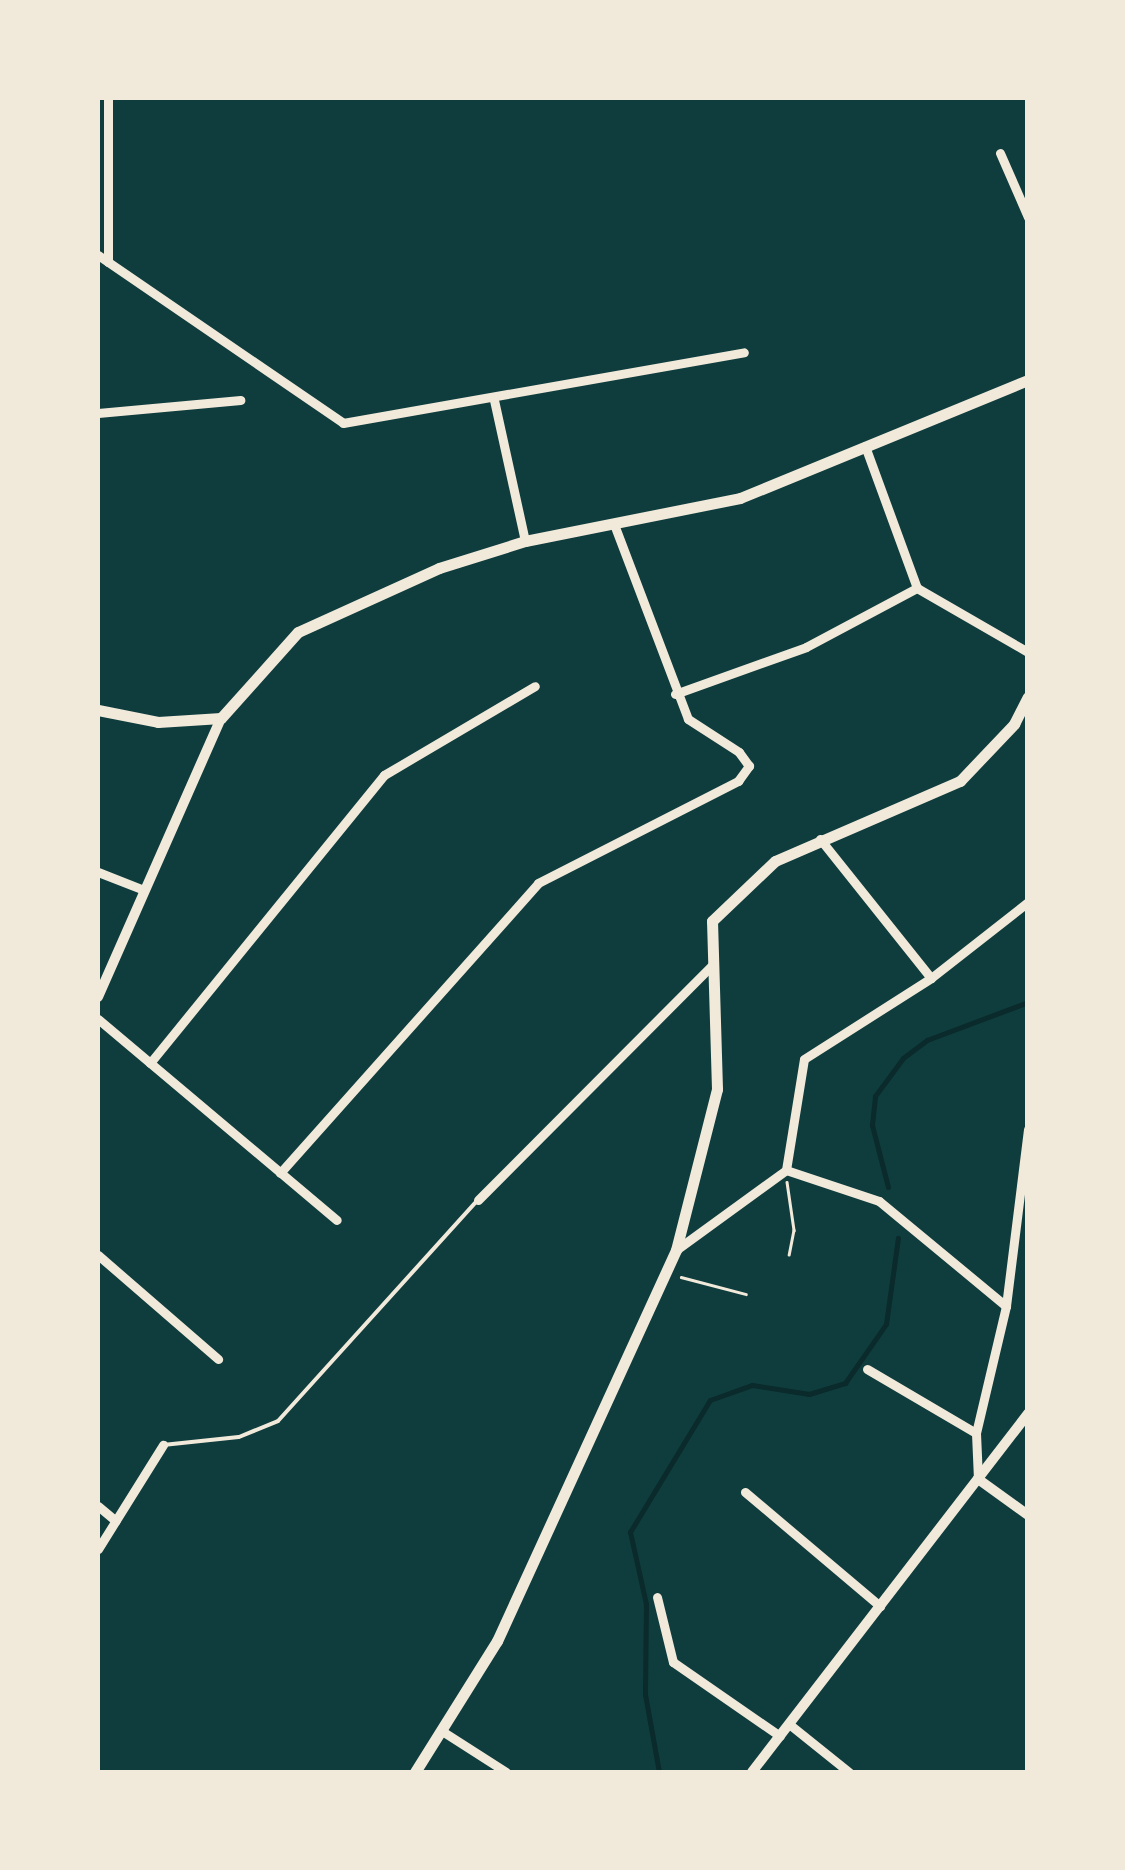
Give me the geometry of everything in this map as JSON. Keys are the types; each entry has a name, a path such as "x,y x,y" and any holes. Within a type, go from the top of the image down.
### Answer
{"main road":[{"path":"98,710 158,722 221,718 298,632 439,568 525,542 740,498 1028,380"},
{"path":"415,1772 498,1641 676,1250 717,1088 712,921 775,862 820,838 960,781 1014,724 1028,698"}],"street":[{"path":"108,98 108,262"},
{"path":"1000,153 1027,216"},
{"path":"98,254 343,423 494,400 744,352"},
{"path":"98,412 240,400"},
{"path":"494,400 525,542"},
{"path":"865,446 917,588 1028,652"},
{"path":"280,1173 538,883 738,780 749,766 739,752 688,719 674,694 614,524"},
{"path":"674,694 806,647 917,588"},
{"path":"150,1063 384,774 535,686"},
{"path":"98,997 221,718"},
{"path":"820,838 931,978"},
{"path":"98,872 144,890"},
{"path":"676,1250 786,1170 804,1059 931,978 1028,902"},
{"path":"478,1200 715,962"},
{"path":"98,1019 337,1220"},
{"path":"978,1479 976,1432 1006,1306 1028,1128"},
{"path":"786,1170 878,1201 1006,1306"},
{"path":"98,1255 218,1359"},
{"path":"867,1369 976,1432"},
{"path":"752,1772 1028,1413"},
{"path":"98,1549 163,1445"},
{"path":"978,1479 1028,1515"},
{"path":"746,1492 880,1606"},
{"path":"98,1506 116,1521"},
{"path":"657,1597 673,1662 780,1736"},
{"path":"789,1724 849,1772"},
{"path":"442,1731 506,1772"}],"lane":[{"path":"163,1445 264,1432 478,1200"}],"path":[{"path":"786,1170 794,1230 789,1256"},
{"path":"677,1277 746,1294"}],"waterway":[{"path":"888,1187 872,1125 875,1096 903,1058 927,1040 1028,1002"},
{"path":"659,1772 645,1694 646,1604 630,1532 710,1400 752,1385 809,1394 845,1383 886,1324 898,1238"}]}
